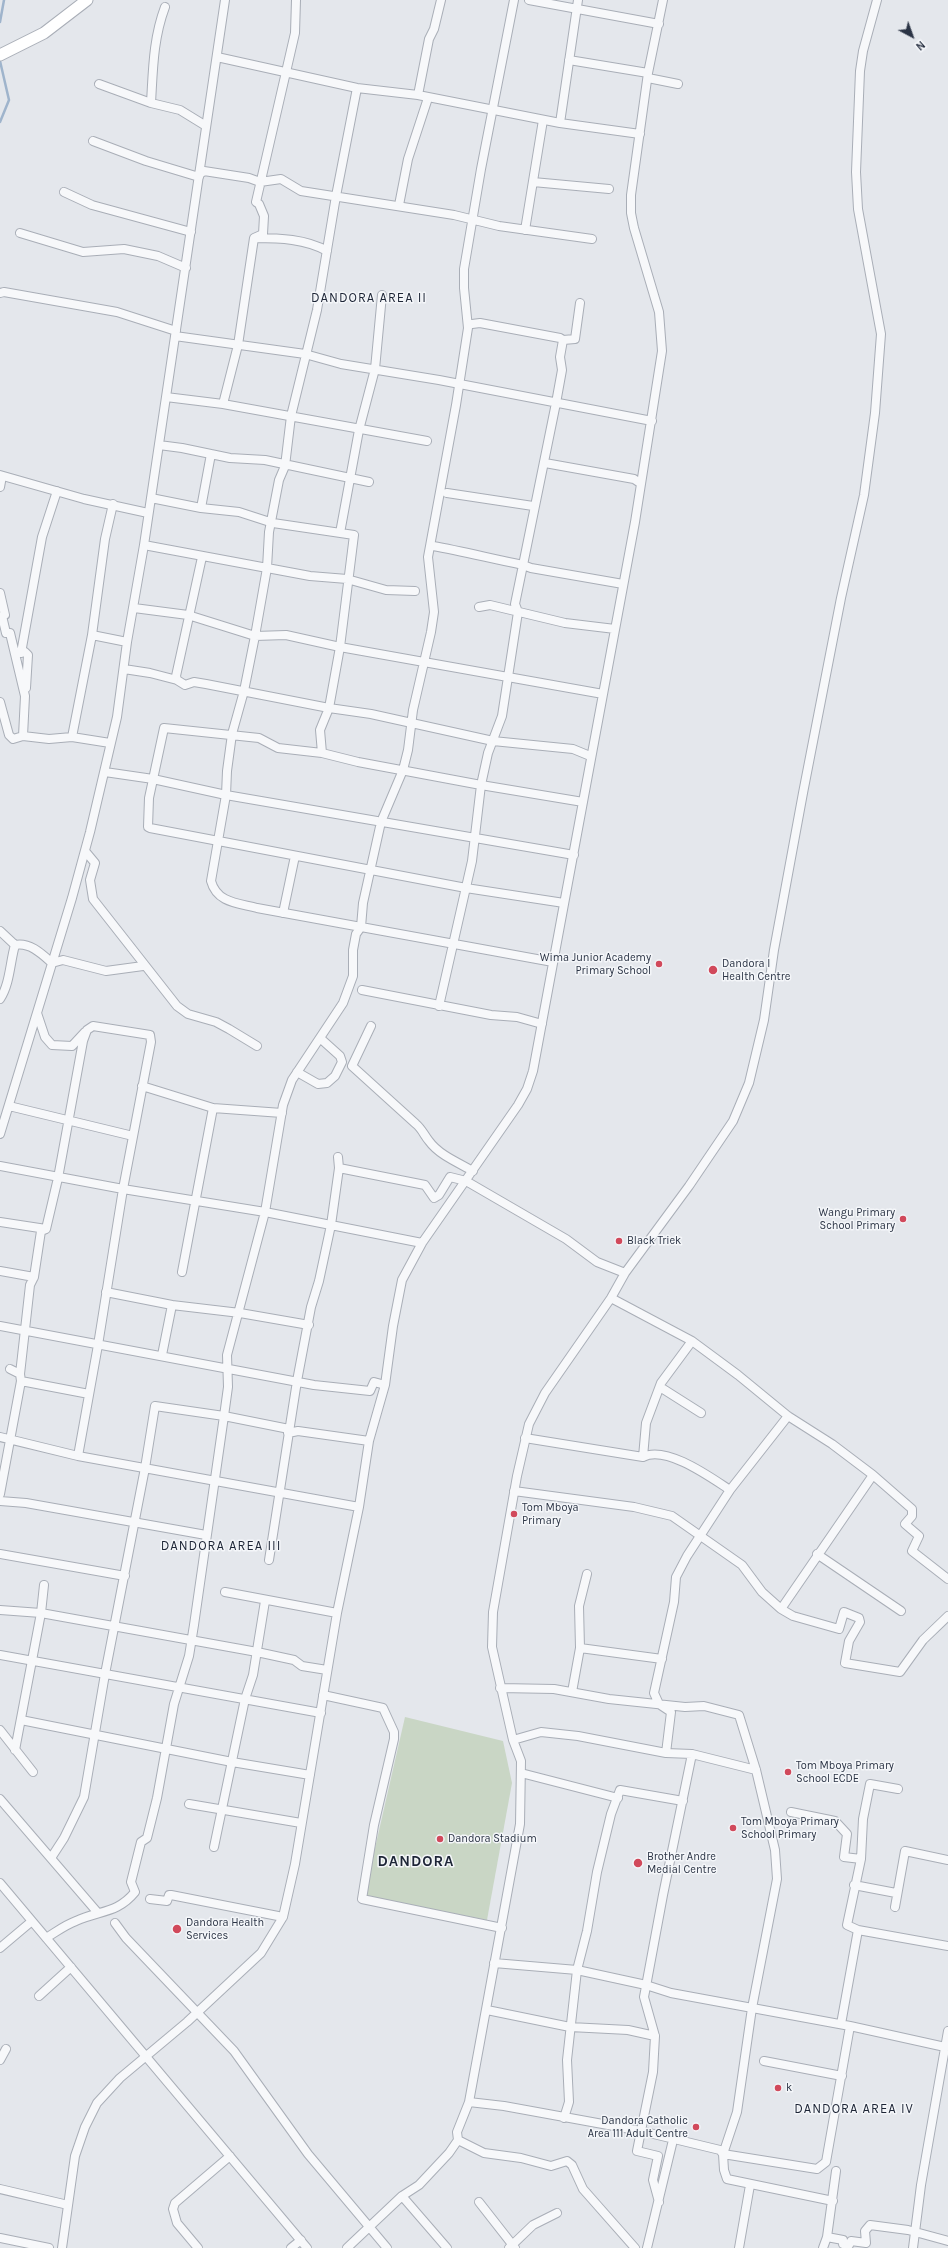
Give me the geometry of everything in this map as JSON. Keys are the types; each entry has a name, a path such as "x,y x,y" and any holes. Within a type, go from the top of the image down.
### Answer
{"main road":[{"path":"3,53 44,34 87,0"}],"street":[{"path":"0,1134 85,851 117,717 127,642 144,545 186,268 225,0"},
{"path":"254,238 263,234 264,216 259,204 256,202 295,33 296,0"},
{"path":"418,95 429,39 434,29 441,0"},
{"path":"46,1938 76,1920 98,1913 107,1912 127,1902 135,1892 131,1882 141,1842 147,1838 149,1832 157,1798 164,1748 191,1641 228,1387 227,1368 232,1335 240,1313 265,1212 287,1092 297,1072 320,1038 349,990 353,976 353,950 356,934 361,927 363,903 381,822 403,770 408,750 411,724 425,662 434,612 433,592 429,573 430,545 435,525 468,328 464,288 464,269 492,110 514,0"},
{"path":"530,0 659,24"},
{"path":"560,123 578,0"},
{"path":"62,2248 75,2156 85,2127 97,2104 120,2078 196,2013 261,1953 283,1917 295,1864 327,1670 359,1507 369,1441 385,1385 392,1326 402,1280 422,1243 473,1171 527,1089 533,1071 574,855 590,756 635,522 662,351 660,323 655,296 631,213 635,158 640,134 648,75 663,0"},
{"path":"347,2248 402,2196 419,2185 449,2153 458,2140 457,2132 469,2102 520,1824 521,1761 513,1740 513,1733 500,1688 492,1647 493,1612 514,1491 529,1424 545,1394 611,1298 625,1273 689,1186 732,1121 749,1083 764,1020 774,950 803,793 841,598 864,495 874,421 881,334 858,209 856,172 860,71 863,51 877,0"},
{"path":"151,103 153,51 157,28 165,7"},
{"path":"217,57 286,71 357,88 418,95 560,123 640,134"},
{"path":"569,60 648,75 678,84"},
{"path":"99,84 151,103 180,110 206,126"},
{"path":"357,88 336,196 317,310 305,354 292,416 285,466 279,480 273,523 269,532 267,568 244,691 232,734 227,771 226,795 211,881 216,892 227,900 283,913 553,962"},
{"path":"399,206 408,159 428,98"},
{"path":"525,230 543,120"},
{"path":"93,141 146,161 199,175"},
{"path":"199,175 204,171 249,178 260,182 281,179 301,191 399,206 525,230 592,239"},
{"path":"533,182 609,189"},
{"path":"64,192 92,205 191,232"},
{"path":"20,233 83,252 124,249 158,256 186,268"},
{"path":"254,238 283,238 320,247 327,251"},
{"path":"222,404 238,345 254,238"},
{"path":"0,293 4,292 47,298 117,312 176,333 238,345 305,354 341,364 458,384 652,421"},
{"path":"340,533 359,430 375,369 382,295"},
{"path":"472,324 480,324 560,338 563,340 575,339 580,303"},
{"path":"439,1006 466,888 475,838 481,785 488,753 502,716 518,612 515,604 533,506 545,463 562,370 560,357 563,340"},
{"path":"166,397 222,404 258,412 292,416 359,430 427,441"},
{"path":"159,445 230,458 265,460 285,466 350,477 369,482"},
{"path":"201,508 211,454"},
{"path":"545,463 634,479 640,483"},
{"path":"0,487 1,475 57,491 148,513"},
{"path":"18,653 42,537 57,491"},
{"path":"447,493 533,506"},
{"path":"151,498 201,508 239,512 273,523 354,535 340,647 329,708 320,730 322,753"},
{"path":"72,737 92,636 100,569 113,504"},
{"path":"144,545 310,576 348,579 386,590 415,591"},
{"path":"432,546 459,550 486,558 531,568 623,584"},
{"path":"177,680 188,615 202,556"},
{"path":"0,593 6,633 10,633 18,653 25,696"},
{"path":"479,607 490,605 565,623 615,629"},
{"path":"134,608 188,615 255,636 286,635 340,647 603,694"},
{"path":"92,636 127,642"},
{"path":"18,653 25,652 29,659 23,736"},
{"path":"124,669 150,673 177,680 185,685 194,682 329,708 365,713 493,741 566,748 590,756"},
{"path":"0,702 11,738 13,739 23,736 49,739 72,737 110,743"},
{"path":"564,903 466,888 148,827 149,798 154,779 158,748 164,728 232,734 259,738 278,748 322,753 481,785 583,802"},
{"path":"105,772 154,779 226,795 574,855"},
{"path":"85,851 95,863 90,880 93,899 165,994 188,1014 216,1022 257,1046"},
{"path":"283,913 295,856"},
{"path":"0,931 15,945"},
{"path":"15,945 21,944 36,949 52,963"},
{"path":"0,999 10,973 10,964 15,945"},
{"path":"52,963 64,960 106,971 144,966"},
{"path":"362,990 439,1006 451,1006 491,1015 517,1017 542,1024"},
{"path":"37,1013 45,1037 52,1045 72,1046 93,1026 151,1036 134,1136 123,1189 98,1345 78,1456"},
{"path":"371,1026 352,1066 420,1127 429,1142 441,1153 473,1171"},
{"path":"0,1494 20,1377 24,1329 30,1285 34,1277 41,1231 46,1229 58,1178 67,1120 88,1030"},
{"path":"297,1072 318,1084 327,1083 335,1076 342,1062 340,1056 320,1038"},
{"path":"142,1086 214,1108 282,1113"},
{"path":"9,1106 134,1136"},
{"path":"182,1272 214,1108"},
{"path":"269,1560 297,1381 331,1225 339,1168 338,1157"},
{"path":"0,1166 58,1178 265,1212 422,1243"},
{"path":"339,1168 425,1185 434,1198 439,1194 450,1177 466,1181 566,1239 597,1262 625,1273"},
{"path":"0,1222 46,1229"},
{"path":"0,1271 34,1277"},
{"path":"106,1292 172,1305 240,1313 309,1325"},
{"path":"611,1298 692,1341 738,1375 788,1416 832,1444 873,1475 913,1511 912,1516 906,1524 919,1536 912,1551 948,1579"},
{"path":"162,1355 172,1305"},
{"path":"0,1326 24,1329 98,1345 162,1355 314,1385 370,1391 374,1382 385,1385"},
{"path":"642,1457 646,1423 660,1387 692,1341"},
{"path":"10,1369 20,1377 89,1394"},
{"path":"660,1387 701,1413"},
{"path":"51,1858 64,1838 84,1797 105,1674 125,1576 155,1406 224,1416 288,1431 298,1431 369,1441"},
{"path":"666,1754 671,1712 659,1704 654,1693 674,1602 676,1577 687,1556 730,1490 788,1416"},
{"path":"0,1437 10,1441 78,1456 359,1507"},
{"path":"525,1438 642,1457 649,1454 683,1461 730,1490"},
{"path":"781,1608 873,1475"},
{"path":"514,1491 634,1507 672,1516 700,1538 742,1565 762,1592 793,1616 839,1629 844,1612 859,1618 860,1622 849,1640 845,1663 900,1672 923,1640 948,1616"},
{"path":"0,1501 26,1503 206,1536"},
{"path":"0,1554 125,1576"},
{"path":"817,1554 900,1611"},
{"path":"572,1692 580,1648 579,1606 587,1574"},
{"path":"15,1750 41,1613 44,1585"},
{"path":"225,1592 337,1613"},
{"path":"214,1847 245,1699 257,1652 265,1600"},
{"path":"0,1610 41,1613 257,1652 294,1660 302,1666 327,1670"},
{"path":"580,1648 662,1658"},
{"path":"0,1655 18,1656 32,1661 321,1713"},
{"path":"500,1688 554,1689 659,1704 704,1706 739,1715 756,1770 775,1850 777,1879 752,2008 737,2112 723,2154 724,2170 727,2179 750,2185 833,2201"},
{"path":"323,1695 383,1708 394,1732 374,1825 362,1899 502,1928"},
{"path":"21,1720 232,1762 310,1775"},
{"path":"0,1730 33,1772"},
{"path":"513,1740 541,1732 578,1736 666,1754 692,1754 756,1770"},
{"path":"659,2202 653,2180 658,2156 637,2151 653,2072 655,2036 644,1997 692,1754"},
{"path":"521,1773 618,1798"},
{"path":"898,1789 870,1784 863,1819 861,1859 854,1885 847,1925 858,1930 948,1946"},
{"path":"564,2118 569,2102 567,2060 577,1970 587,1931 597,1872 611,1814 620,1790 683,1801"},
{"path":"0,1799 98,1913"},
{"path":"189,1804 301,1823"},
{"path":"791,1812 835,1822 847,1834 844,1857 861,1859"},
{"path":"895,1907 896,1893 906,1851 948,1860"},
{"path":"0,1883 307,2248"},
{"path":"854,1885 896,1893"},
{"path":"150,1899 167,1901 169,1895 171,1895 283,1917"},
{"path":"0,1948 32,1921"},
{"path":"115,1923 126,1938 196,2013 234,2051 292,2128 308,2154 387,2248"},
{"path":"841,2024 858,1930"},
{"path":"494,1963 577,1970 646,1985 671,1993 841,2024 945,2047"},
{"path":"38,1996 71,1967"},
{"path":"487,2010 570,2027 628,2030 655,2036"},
{"path":"469,2102 504,2106 640,2131 720,2150 723,2154 817,2169 826,2162 850,2026"},
{"path":"913,2248 921,2186 948,2031"},
{"path":"0,2060 6,2049"},
{"path":"764,2061 842,2076"},
{"path":"458,2140 484,2153 521,2158 551,2166 567,2161 572,2166 582,2189 635,2248"},
{"path":"647,2248 673,2140"},
{"path":"198,2248 177,2223 173,2209 175,2203 230,2156"},
{"path":"823,2248 827,2237 836,2171"},
{"path":"739,2248 750,2185"},
{"path":"0,2189 68,2205"},
{"path":"402,2196 447,2248"},
{"path":"479,2202 512,2247 533,2225 557,2213"},
{"path":"827,2237 843,2240 843,2244 848,2245 851,2241 866,2243 865,2231 870,2225 908,2230 948,2241"},
{"path":"0,2238 49,2248"},
{"path":"291,2248 301,2240"}],"green space":[{"name":"Dandora Stadium","path":"405,1717 503,1741 512,1783 487,1920 364,1896"}],"waterway":[{"path":"0,22 4,0"},
{"path":"0,61 9,100 0,122"}],"place":[{"name":"Wima Junior Academy Primary School","path":"659,964"},
{"name":"Dandora I Health Centre","path":"713,970"},
{"name":"Wangu Primary School Primary","path":"903,1219"},
{"name":"Black Triek","path":"619,1241"},
{"name":"Tom Mboya Primary","path":"514,1514"},
{"name":"Tom Mboya Primary School ECDE","path":"788,1772"},
{"name":"Tom Mboya Primary School Primary","path":"733,1828"},
{"name":"Dandora Stadium","path":"440,1839"},
{"name":"Brother Andre Medial Centre","path":"638,1863"},
{"name":"Dandora Health Services","path":"177,1929"},
{"name":"k","path":"778,2088"},
{"name":"Dandora Catholic Area 111 Adult Centre","path":"696,2127"}],"district":[{"name":"DANDORA AREA II","path":"369,298"},
{"name":"DANDORA AREA III","path":"221,1546"},
{"name":"DANDORA","path":"416,1862"},
{"name":"DANDORA AREA IV","path":"854,2109"}]}
